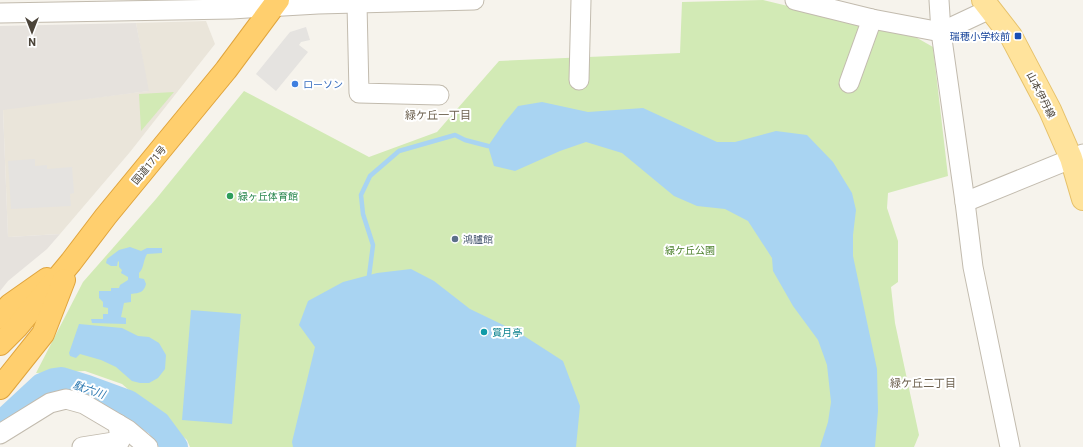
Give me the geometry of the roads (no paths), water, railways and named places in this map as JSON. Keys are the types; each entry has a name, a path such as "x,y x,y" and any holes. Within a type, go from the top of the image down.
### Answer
{"highway":[{"name":"国道171号","path":"0,344 9,322 71,262 106,216 226,70 276,3"},
{"path":"3,385 43,334 71,262"},
{"name":"国道171号","path":"0,357 9,322"}],"main road":[{"name":"山本伊丹線","path":"987,4 1010,36 1077,156 1083,199"}],"street":[{"path":"0,13 232,9 276,3 357,4 474,0"},
{"path":"579,80 581,0"},
{"path":"798,0 872,19 941,32 987,4"},
{"path":"939,0 941,32 973,267 1010,447"},
{"path":"357,4 359,94 439,95"},
{"path":"849,83 872,19"},
{"path":"965,202 1077,156"},
{"path":"5,437 50,403 66,399 84,404 128,430 148,447"},
{"path":"82,447 120,441 118,424"}],"water":[{"path":"542,102 588,112 643,108 717,142 735,142 776,131 807,135 833,162 852,193 856,210 853,235 853,256 877,369 878,411 875,447 820,447 828,422 831,402 827,365 818,340 793,306 773,271 772,258 748,221 725,209 697,206 674,196 622,153 586,142 560,151 515,171 494,166 488,146 504,123 518,106"},
{"path":"130,247 141,251 147,248 162,248 162,253 147,254 142,269 139,273 139,278 144,279 146,284 145,287 141,292 131,294 131,302 124,303 121,317 126,318 126,324 92,323 91,319 103,319 103,314 108,314 108,308 103,307 103,302 99,298 99,291 111,291 111,288 119,288 120,285 128,280 128,277 121,273 122,270 119,267 118,261 117,266 111,266 106,263 107,259 119,250"},
{"path":"411,269 434,281 470,309 518,332 563,361 580,406 576,447 293,447 292,442 315,347 299,325 308,301 343,282 377,273"},
{"path":"191,310 241,314 232,424 182,420"},
{"path":"79,324 122,328 138,336 149,337 159,343 166,355 165,369 158,378 149,383 140,383 132,381 116,367 101,360 80,354 76,358 70,356 69,353"}],"waterway":[{"path":"369,276 373,245 363,214 361,195 370,176 399,151 455,135 465,140 488,146"},
{"name":"駄六川","path":"0,425 42,386 61,380 128,403 158,424 175,447"}],"place":[{"name":"瑞穂小学校前","path":"1018,36"},
{"name":"ローソン","path":"295,84"},
{"name":"緑ヶ丘体育館","path":"230,196"},
{"name":"鴻臚館","path":"455,239"},
{"name":"賞月亭","path":"484,332"}],"district":[{"name":"緑ケ丘一丁目","path":"438,115"},
{"name":"緑ケ丘二丁目","path":"923,383"}],"park label":[{"name":"緑ケ丘公園","path":"690,250"}]}
